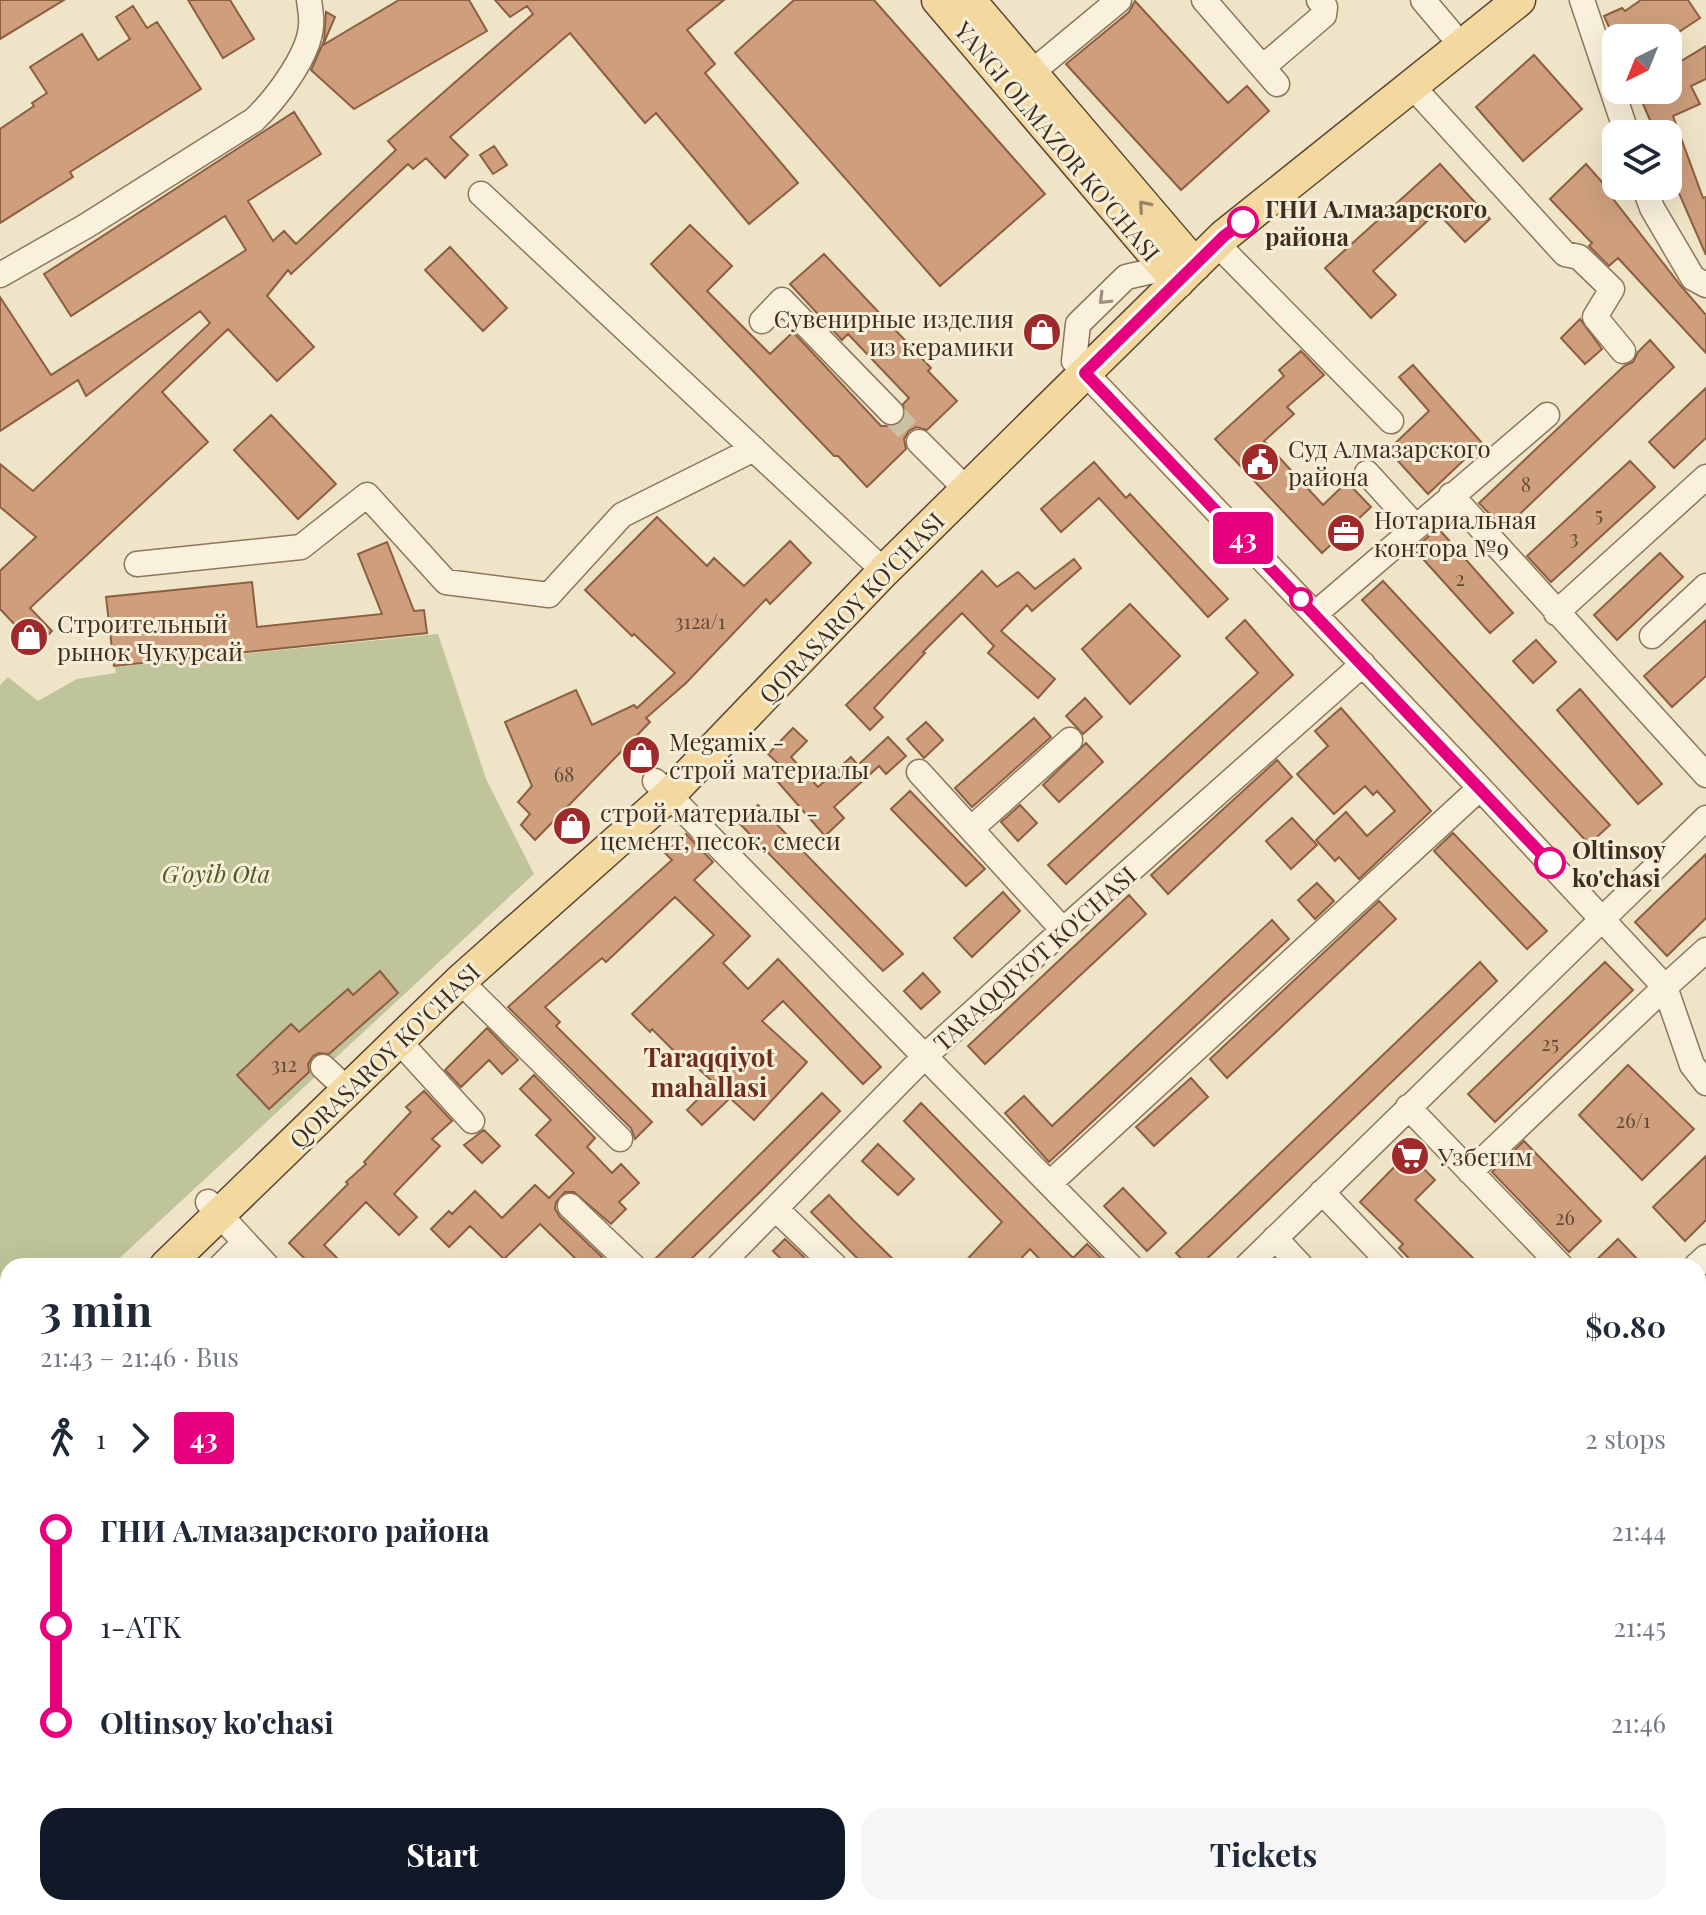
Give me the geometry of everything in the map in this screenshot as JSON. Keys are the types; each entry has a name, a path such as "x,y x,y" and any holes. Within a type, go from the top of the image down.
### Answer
{"main road":[{"name":"YANGI OLMAZOR KO'CHASI","path":"938,0 1188,262"},
{"name":"YANGI OLMAZOR KO'CHASI","path":"969,0 1188,262"},
{"name":"QORASAROY KO'CHASI","path":"1188,262 1211,222 1489,0"},
{"name":"QORASAROY KO'CHASI","path":"151,1258 214,1208 398,1040 661,789 879,566 1188,262 1413,87 1519,0"},
{"name":"QORASAROY KO'CHASI","path":"879,566 956,479 1079,367"},
{"name":"QORASAROY KO'CHASI","path":"173,1258 330,1074 661,789"}],"street":[{"path":"0,275 86,226 254,120 272,103 306,44 311,28 309,0"},
{"path":"1031,73 1119,0"},
{"path":"1204,0 1270,76 1324,15 1325,7 1319,0"},
{"path":"1423,0 1450,32"},
{"path":"1582,0 1622,120"},
{"path":"1413,87 1565,254 1579,257 1612,289 1595,317 1623,351"},
{"path":"481,194 879,566"},
{"path":"1649,200 1693,278 1706,285"},
{"path":"1188,262 1391,421"},
{"path":"762,321 782,300 891,412"},
{"path":"1079,367 1665,987 1692,1065 1706,1083"},
{"path":"1315,614 1547,415"},
{"path":"919,442 956,479"},
{"path":"137,564 301,547 367,495 446,582 549,595 622,515 754,449"},
{"path":"1367,473 1416,527"},
{"path":"1556,613 1706,477"},
{"path":"1451,495 1706,775"},
{"path":"1652,636 1706,586"},
{"name":"TARAQQIYOT KO'CHASI","path":"727,1258 925,1056 1363,664"},
{"path":"971,829 1070,740"},
{"path":"919,772 1063,930"},
{"path":"1050,1183 1480,788"},
{"path":"661,789 1122,1258"},
{"path":"1255,1258 1706,818"},
{"path":"1470,1172 1706,950"},
{"path":"460,981 620,1139"},
{"path":"398,1040 472,1121"},
{"path":"1408,1107 1553,1258"},
{"path":"1322,1192 1385,1258"},
{"path":"570,1206 625,1258"},
{"path":"214,1208 260,1258"},
{"path":"776,1209 827,1258"},
{"path":"1275,1238 1294,1258"},
{"path":"229,1258 245,1242"}],"green space":[{"name":"G'oyib Ota","path":"438,634 486,779 534,874 120,1258 0,1258 0,685 8,677 38,701 77,679 116,673 115,667"}],"building":[{"path":"0,0 64,0 0,39"},
{"path":"188,0 230,0 254,39 223,58"},
{"path":"399,0 469,0 487,31 354,109 311,70 324,41 326,12 335,17 323,45"},
{"path":"495,0 724,0 687,30 715,64 705,73 798,183 749,224 656,113 645,123 570,33 450,137 468,155 445,178 426,158 413,169 408,164 291,274 288,270 267,296 314,347 277,381 228,329 162,392 208,442 30,608 52,631 36,647 0,609 0,571 36,537 0,507 0,464 33,491 210,323 200,311 86,396 78,380 0,431 0,297 51,375 246,250 225,216 71,316 44,274 294,112 321,154 248,201 273,241 284,231 296,244 396,150 388,141 533,14 527,6 510,17"},
{"path":"794,0 874,0 1045,194 940,286 735,53"},
{"path":"1641,0 1688,0 1700,18 1682,30 1682,24 1608,24 1604,16 1622,8 1625,11"},
{"path":"1135,1 1228,103 1247,86 1269,111 1181,190 1066,64 1129,12"},
{"path":"133,6 147,28 157,22 201,89 70,172 73,177 0,223 0,129 34,106 32,103 47,93 30,67 82,34 98,60 130,39 116,17"},
{"path":"1706,46 1706,79 1691,86 1700,104 1673,116 1674,120 1650,120 1643,104 1682,104 1682,61"},
{"path":"1534,55 1582,109 1523,161 1476,107"},
{"path":"1682,141 1703,198 1706,197 1706,255 1682,200"},
{"path":"494,146 507,165 493,174 480,155"},
{"path":"1440,164 1490,219 1465,242 1437,212 1373,271 1396,295 1371,318 1325,268"},
{"path":"1586,164 1602,182 1602,200 1614,200 1706,315 1706,353 1618,258 1609,266 1589,246 1592,243 1550,199"},
{"path":"690,225 732,266 707,291 770,354 793,332 881,426 895,426 905,417 903,404 909,398 848,334 842,340 790,284 824,254 931,368 928,371 957,401 927,430 916,427 909,431 904,439 906,449 867,487 651,264"},
{"path":"450,247 507,308 483,331 425,270"},
{"path":"1580,319 1602,349 1585,364 1561,338"},
{"path":"1650,340 1674,367 1504,529 1479,503 1624,366 1633,362"},
{"name":"Суд Алмазарского района","path":"1301,351 1324,375 1287,407 1294,414 1264,441 1323,505 1347,482 1371,507 1322,553 1215,439 1284,376 1279,370"},
{"path":"1413,365 1482,443 1428,494 1388,450 1429,411 1399,377"},
{"path":"1706,388 1706,438 1674,468 1649,442"},
{"path":"271,415 336,484 298,519 234,450"},
{"path":"1630,461 1655,487 1551,582 1527,556"},
{"path":"1094,462 1126,498 1130,494 1228,599 1208,617 1099,498 1061,532 1041,509"},
{"path":"657,517 707,566 714,558 744,586 790,541 811,563 770,604 766,599 686,683 646,718 650,722 535,840 521,825 530,814 518,802 532,786 505,722 576,690 592,725 634,705 637,708 675,673 585,590"},
{"path":"1438,528 1513,613 1490,633 1414,549"},
{"path":"387,542 414,611 424,610 427,633 114,666 106,597 252,582 257,627 382,614 358,554"},
{"path":"1660,553 1683,577 1617,640 1594,615"},
{"path":"1074,559 1081,568 1032,611 1027,605 1001,631 1055,679 1038,698 988,653 994,646 962,613 874,708 883,717 870,730 846,705 982,571 997,587 1018,572 1035,589"},
{"path":"1383,581 1610,825 1589,844 1362,600"},
{"path":"1130,604 1180,656 1130,704 1082,649"},
{"path":"1245,620 1293,675 1066,884 1048,865 1258,673 1226,638"},
{"path":"1706,620 1706,676 1672,707 1644,676"},
{"path":"1536,640 1556,662 1533,683 1513,661"},
{"path":"1580,689 1662,784 1638,804 1557,710"},
{"path":"1085,698 1102,717 1083,734 1066,716"},
{"path":"1341,708 1431,811 1359,879 1339,857 1335,861 1316,840 1346,812 1367,836 1395,811 1377,791 1373,795 1365,786 1334,814 1297,774 1328,746 1315,731"},
{"path":"1034,718 1051,737 972,807 955,788"},
{"path":"926,722 943,740 924,758 907,739"},
{"path":"793,728 807,741 791,757 818,787 851,757 858,765 888,737 906,756 886,774 879,766 834,807 844,818 825,836 778,782 788,773 768,754"},
{"path":"1086,743 1103,762 1059,802 1043,785"},
{"path":"1277,760 1292,777 1168,894 1151,875"},
{"path":"910,791 985,869 966,886 891,809"},
{"path":"758,805 903,954 883,971 739,823"},
{"path":"1020,805 1037,823 1018,841 1001,822"},
{"path":"1292,818 1317,845 1291,869 1266,841"},
{"path":"1453,833 1547,931 1527,949 1434,851"},
{"path":"686,834 713,862 694,880 750,936 723,963 748,989 778,959 881,1067 863,1084 783,1001 762,1021 807,1062 754,1120 730,1098 702,1125 687,1110 714,1083 689,1060 686,1063 632,1014 714,935 675,897 606,962 602,958 545,1007 560,1022 556,1026 652,1122 635,1139 631,1128 508,1007 672,860 665,853"},
{"path":"1706,854 1706,918 1667,956 1635,922"},
{"path":"1317,883 1334,901 1315,919 1298,900"},
{"path":"1003,892 1020,911 972,957 954,938"},
{"path":"1129,895 1146,914 985,1064 968,1046"},
{"path":"1379,901 1396,919 1227,1078 1210,1059"},
{"path":"1272,920 1289,939 1049,1162 1005,1113 1024,1096 1052,1126"},
{"path":"1480,962 1497,981 1207,1258 1181,1258 1176,1253"},
{"path":"1605,962 1633,990 1495,1122 1468,1094"},
{"path":"380,971 398,993 329,1054 313,1056 308,1064 309,1072 269,1109 237,1075 291,1024 299,1032 348,989 353,995"},
{"path":"923,973 940,992 921,1009 904,991"},
{"path":"487,1028 518,1060 502,1074 489,1060 461,1087 445,1070"},
{"path":"1628,1065 1694,1129 1642,1180 1579,1115"},
{"path":"534,1075 595,1138 587,1147 612,1173 621,1164 639,1183 619,1202 626,1209 611,1224 574,1192 565,1192 556,1202 555,1209 560,1217 601,1258 575,1258 540,1224 505,1258 470,1226 449,1247 431,1229 475,1191 502,1218 535,1185 549,1198 574,1173 536,1135 551,1120 520,1089"},
{"path":"1191,1078 1208,1097 1154,1146 1136,1127"},
{"path":"424,1091 452,1121 432,1139 440,1146 394,1194 417,1217 399,1235 366,1202 324,1245 337,1258 304,1258 289,1243 348,1184 346,1182 366,1164 364,1162 411,1112 406,1107"},
{"path":"822,1093 840,1111 692,1258 656,1258"},
{"path":"921,1103 1073,1258 1038,1258 1030,1249 1022,1258 968,1258 1002,1222 904,1121"},
{"path":"484,1130 500,1146 482,1163 464,1145"},
{"path":"1524,1141 1601,1221 1569,1252 1492,1172"},
{"path":"878,1144 914,1179 898,1195 862,1161"},
{"path":"1408,1153 1435,1180 1415,1200 1473,1258 1408,1258 1399,1248 1403,1244 1360,1202"},
{"path":"1706,1156 1706,1220 1685,1241 1653,1207"},
{"path":"1123,1188 1166,1233 1147,1251 1104,1206"},
{"path":"829,1195 892,1258 857,1258 811,1212"},
{"path":"785,1239 804,1257 780,1258 773,1251"},
{"path":"1618,1239 1636,1258 1598,1258"},
{"path":"1087,1244 1101,1258 1073,1258"}],"tunnel":[{"path":"891,412 919,442"}],"bus line":[{"name":"43","path":"1243,222 1224,236 1085,373 1550,863"}],"place":[{"name":"ГНИ Алмазарского района","path":"1243,222"},
{"name":"Сувенирные изделия из керамики","path":"1042,332"},
{"name":"Суд Алмазарского района","path":"1260,462"},
{"name":"Нотариальная контора №9","path":"1346,533"},
{"name":"Строительный рынок Чукурсай","path":"29,637"},
{"name":"Megamix - строй материалы","path":"641,755"},
{"name":"строй материалы - цемент, песок, смеси","path":"572,826"},
{"name":"Oltinsoy ko'chasi","path":"1550,863"},
{"name":"Узбегим","path":"1410,1156"}],"district":[{"name":"Taraqqiyot mahallasi","path":"709,1071"}]}
